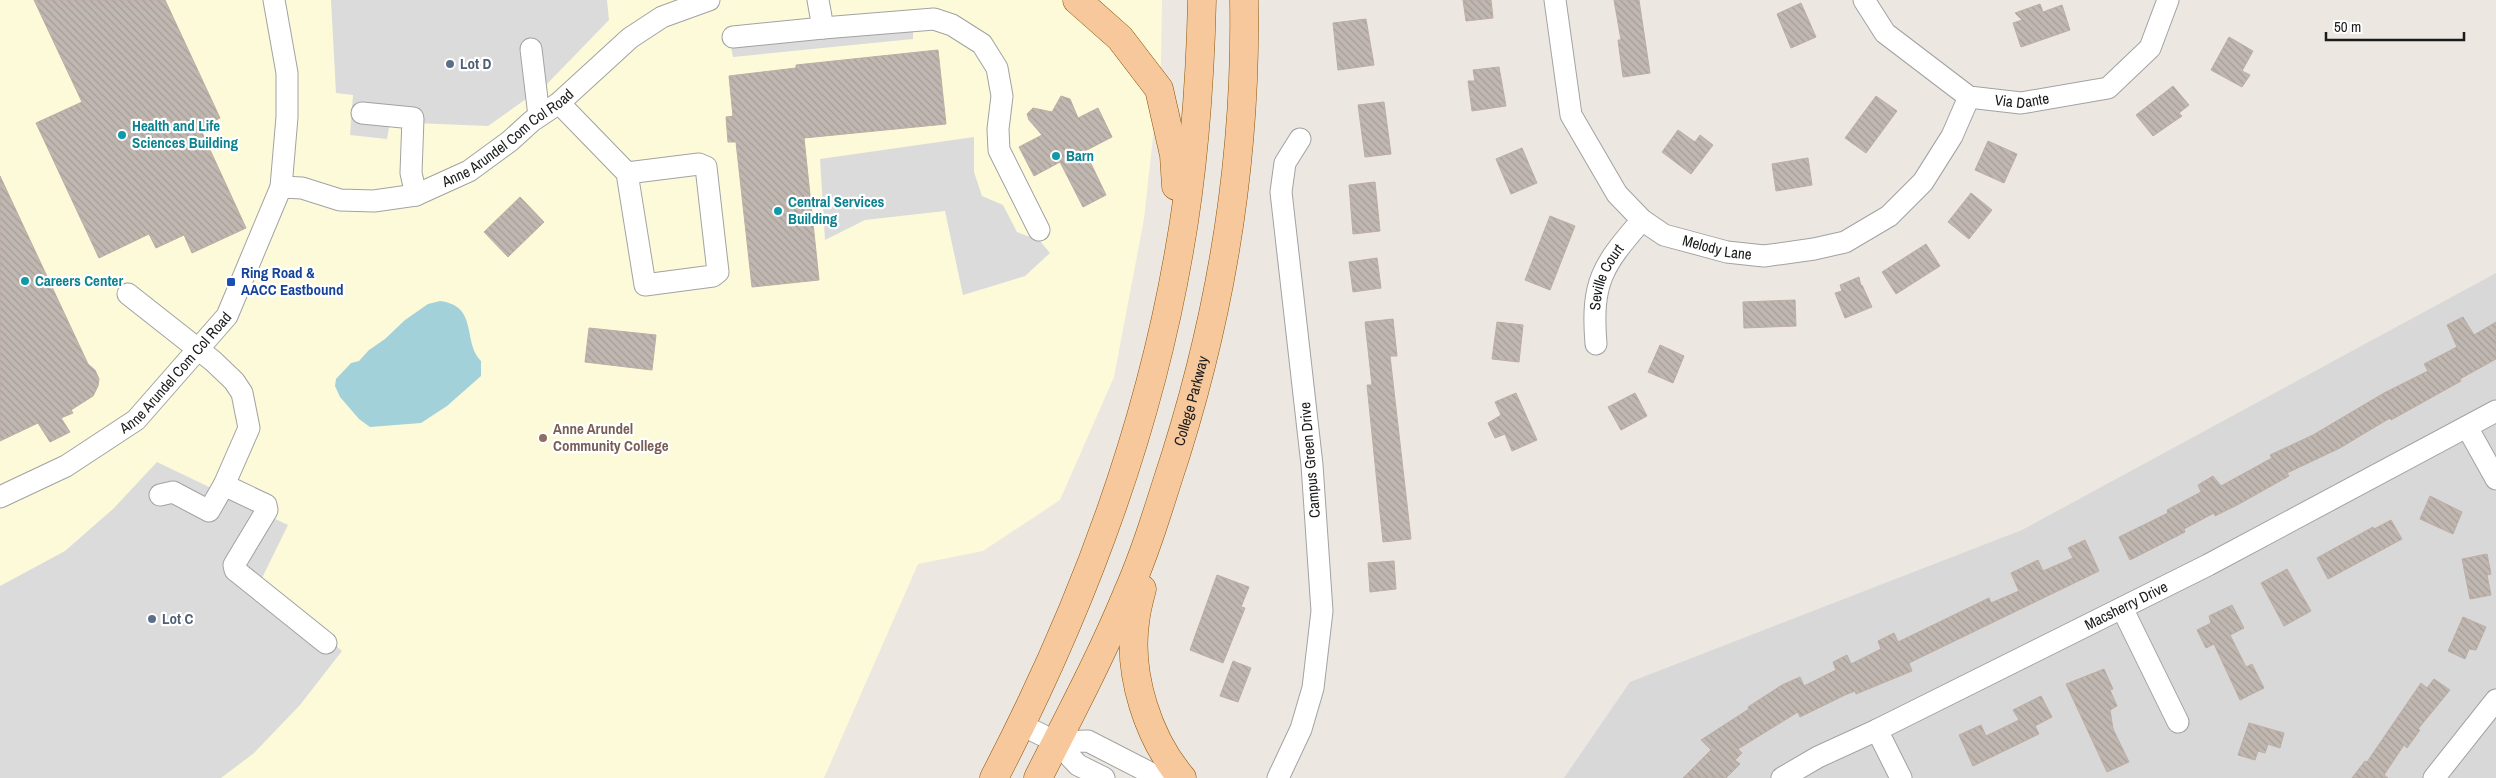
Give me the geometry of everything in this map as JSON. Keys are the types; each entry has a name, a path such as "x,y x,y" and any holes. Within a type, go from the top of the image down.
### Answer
{"main road":[{"path":"1077,0 1120,38 1159,89 1174,155 1179,251"},
{"path":"994,778 1022,725 1074,605 1122,479 1157,355 1179,251 1196,124 1202,0"},
{"name":"College Parkway","path":"1038,778 1128,594 1180,442 1206,350 1226,255 1241,136 1244,0"},
{"path":"1156,515 1135,624 1135,655 1138,685 1147,717 1163,750 1182,778"}],"street":[{"name":"Anne Arundel Com Col Road","path":"0,497 66,466 136,420 227,316 282,187 287,73 274,0"},
{"name":"Anne Arundel Com Col Road","path":"282,187 302,188 340,200 374,201 416,196 469,171 510,141 539,116 559,103 630,38 662,17 709,0"},
{"path":"818,0 823,28"},
{"name":"Melody Lane","path":"1555,0 1571,115 1617,194 1642,220 1664,235 1727,252 1764,256 1803,252 1845,242 1889,216 1923,182 1952,136 1969,97"},
{"path":"1864,0 1885,33 1969,97"},
{"name":"Via Dante","path":"1969,97 2021,103 2108,88 2150,48 2168,0"},
{"path":"733,37 934,19 952,25 982,44 996,68 1002,96 998,128 999,150 1039,230"},
{"path":"531,48 539,116"},
{"path":"559,103 627,173 645,285 713,276 718,272 706,167 699,164 627,173"},
{"path":"362,113 413,118 411,173 416,196"},
{"name":"Campus Green Drive","path":"1278,778 1301,729 1313,688 1322,611 1312,465 1281,192 1285,163 1300,139"},
{"name":"Seville Court","path":"1596,344 1594,313 1599,279 1618,248 1642,220"},
{"path":"128,294 198,349 238,387 242,393 249,428 224,485 209,511 173,492 160,495"},
{"name":"Macsherry Drive","path":"1782,778 1818,757 1877,730 2208,566 2364,480 2496,411"},
{"path":"2467,427 2496,479"},
{"path":"224,485 266,505 267,510 234,564 235,570 326,643"},
{"path":"2122,608 2178,722"},
{"path":"2434,778 2496,700"},
{"path":"1022,725 1056,742 1078,765 1104,778"},
{"path":"1877,730 1901,778"},
{"path":"1056,742 1088,741 1160,778"}],"shaded area":[{"name":"Anne Arundel Community College","path":"0,0 1162,0 1161,64 1144,219 1114,377 1060,500 983,551 918,564 824,778 0,778"},
{"name":"Lot D","path":"331,0 607,0 609,20 546,85 488,126 390,122 387,139 350,135 353,95 336,93"},
{"path":"913,25 913,39 733,57 730,42"},
{"path":"974,137 974,172 982,196 1003,205 1017,232 1040,241 1050,253 1025,276 963,295 945,211 865,220 825,240 820,159"},
{"path":"2496,273 2496,778 1564,778 1630,682 2022,530"},
{"name":"Lot C","path":"157,462 288,525 261,580 342,651 300,705 254,753 221,778 0,778 0,586 65,551 114,508"}],"water":[{"path":"440,301 452,304 465,317 475,353 481,361 481,376 447,406 421,423 370,427 359,419 340,397 335,386 336,379 351,363 359,361 369,350 385,339 405,320 428,304"}],"building":[{"name":"Health and Life Sciences Building","path":"34,0 165,0 220,118 200,128 246,228 192,253 184,235 156,248 149,234 99,258 36,123 82,102"},
{"path":"1463,0 1491,0 1493,18 1466,21"},
{"path":"1614,0 1639,0 1650,73 1623,77 1618,40 1621,40"},
{"path":"1801,3 1816,37 1791,48 1777,14"},
{"path":"2040,4 2043,12 2062,5 2070,30 2021,47 2013,23 2022,20 2015,13"},
{"path":"1366,19 1374,65 1338,70 1333,23"},
{"path":"2229,37 2253,51 2242,71 2250,75 2242,87 2211,70"},
{"name":"Central Services Building","path":"938,50 946,124 804,138 819,280 752,287 736,142 728,142 726,117 733,116 729,76 796,68 796,65"},
{"path":"1499,67 1506,106 1472,111 1468,81 1475,81 1473,70"},
{"path":"2173,86 2189,105 2179,113 2182,116 2153,136 2136,115"},
{"name":"Barn","path":"1061,96 1070,99 1078,118 1098,108 1112,137 1085,151 1106,195 1083,207 1060,162 1034,176 1019,147 1042,135 1029,120 1027,114 1033,108 1052,112"},
{"path":"1876,96 1897,111 1866,153 1845,138"},
{"path":"1384,102 1391,154 1365,157 1358,105"},
{"path":"1678,130 1695,142 1700,135 1713,145 1691,174 1662,152"},
{"path":"1988,141 2017,154 2004,183 1975,170"},
{"path":"1522,148 1537,183 1511,194 1496,159"},
{"path":"1808,158 1812,185 1776,191 1772,164"},
{"name":"Careers Center","path":"0,176 88,364 95,370 99,379 93,396 71,410 73,413 61,418 70,432 50,442 38,423 0,441"},
{"path":"1375,182 1380,231 1353,234 1349,185"},
{"path":"1971,193 1992,210 1969,239 1948,222"},
{"path":"520,197 544,222 508,257 484,232"},
{"path":"1550,216 1575,226 1550,290 1525,280"},
{"path":"1926,244 1940,266 1896,294 1882,272"},
{"path":"1377,258 1381,288 1353,292 1349,262"},
{"path":"1859,277 1861,286 1872,307 1845,318 1835,293 1842,291 1840,285"},
{"path":"1795,300 1796,326 1744,328 1743,302"},
{"path":"2463,317 2474,335 2496,322 2496,359 2460,379 2461,381 2391,420 2390,418 2340,448 2287,473 2289,476 2239,504 2215,516 2214,513 2184,529 2185,532 2130,560 2119,537 2168,513 2167,510 2201,492 2198,485 2213,476 2221,486 2272,458 2270,455 2313,435 2384,393 2428,371 2424,364 2457,347 2447,325"},
{"path":"1393,319 1397,356 1390,356 1411,539 1383,542 1367,385 1372,385 1365,322"},
{"path":"1497,322 1523,325 1519,362 1492,359"},
{"path":"589,328 656,335 652,370 585,362"},
{"path":"1660,345 1684,356 1673,383 1648,372"},
{"path":"1516,393 1537,440 1512,451 1505,434 1495,438 1488,423 1501,415 1495,402"},
{"path":"1635,393 1647,416 1621,430 1608,407"},
{"path":"2430,496 2462,512 2453,534 2420,519"},
{"path":"2391,520 2402,539 2328,579 2317,558 2373,527 2374,529"},
{"path":"2085,540 2099,571 1909,663 1912,671 1856,694 1855,691 1845,695 1800,717 1798,712 1738,749 1742,753 1735,760 1740,764 1726,778 1683,778 1711,750 1701,740 1782,685 1800,677 1804,686 1836,670 1833,662 1847,655 1851,664 1881,649 1878,641 1894,633 1898,642 1989,598 1991,603 2019,591 2011,573 2038,560 2043,571 2073,558 2068,548"},
{"path":"2487,554 2491,574 2487,575 2491,595 2470,599 2462,559"},
{"path":"1394,561 1396,589 1370,592 1368,563"},
{"path":"2287,569 2311,611 2284,626 2261,583"},
{"path":"1217,575 1249,587 1241,607 1245,608 1223,663 1190,650"},
{"path":"2232,605 2244,628 2230,635 2246,667 2252,664 2264,688 2240,700 2214,644 2206,648 2197,630 2211,623 2209,616"},
{"path":"2463,617 2486,627 2476,650 2469,649 2465,659 2448,651"},
{"path":"1233,661 1251,668 1238,702 1220,696"},
{"path":"2104,669 2113,689 2110,690 2117,706 2110,710 2113,729 2129,762 2107,772 2066,684"},
{"path":"2434,679 2450,690 2418,729 2420,730 2407,748 2404,745 2384,775 2388,778 2352,778 2365,761 2367,762 2421,683 2427,688"},
{"path":"2041,696 2052,717 2035,726 2039,734 1973,766 1959,735 1981,725 1986,736 2019,720 2013,710"},
{"path":"2249,723 2284,733 2280,748 2268,744 2265,753 2258,751 2255,760 2238,755"}],"place":[{"name":"Lot D","path":"450,64"},
{"name":"Health and Life Sciences Building","path":"122,135"},
{"name":"Barn","path":"1056,156"},
{"name":"Central Services Building","path":"778,211"},
{"name":"Careers Center","path":"25,281"},
{"name":"Ring Road & AACC Eastbound","path":"231,282"},
{"name":"Anne Arundel Community College","path":"543,438"},
{"name":"Lot C","path":"152,619"}]}
